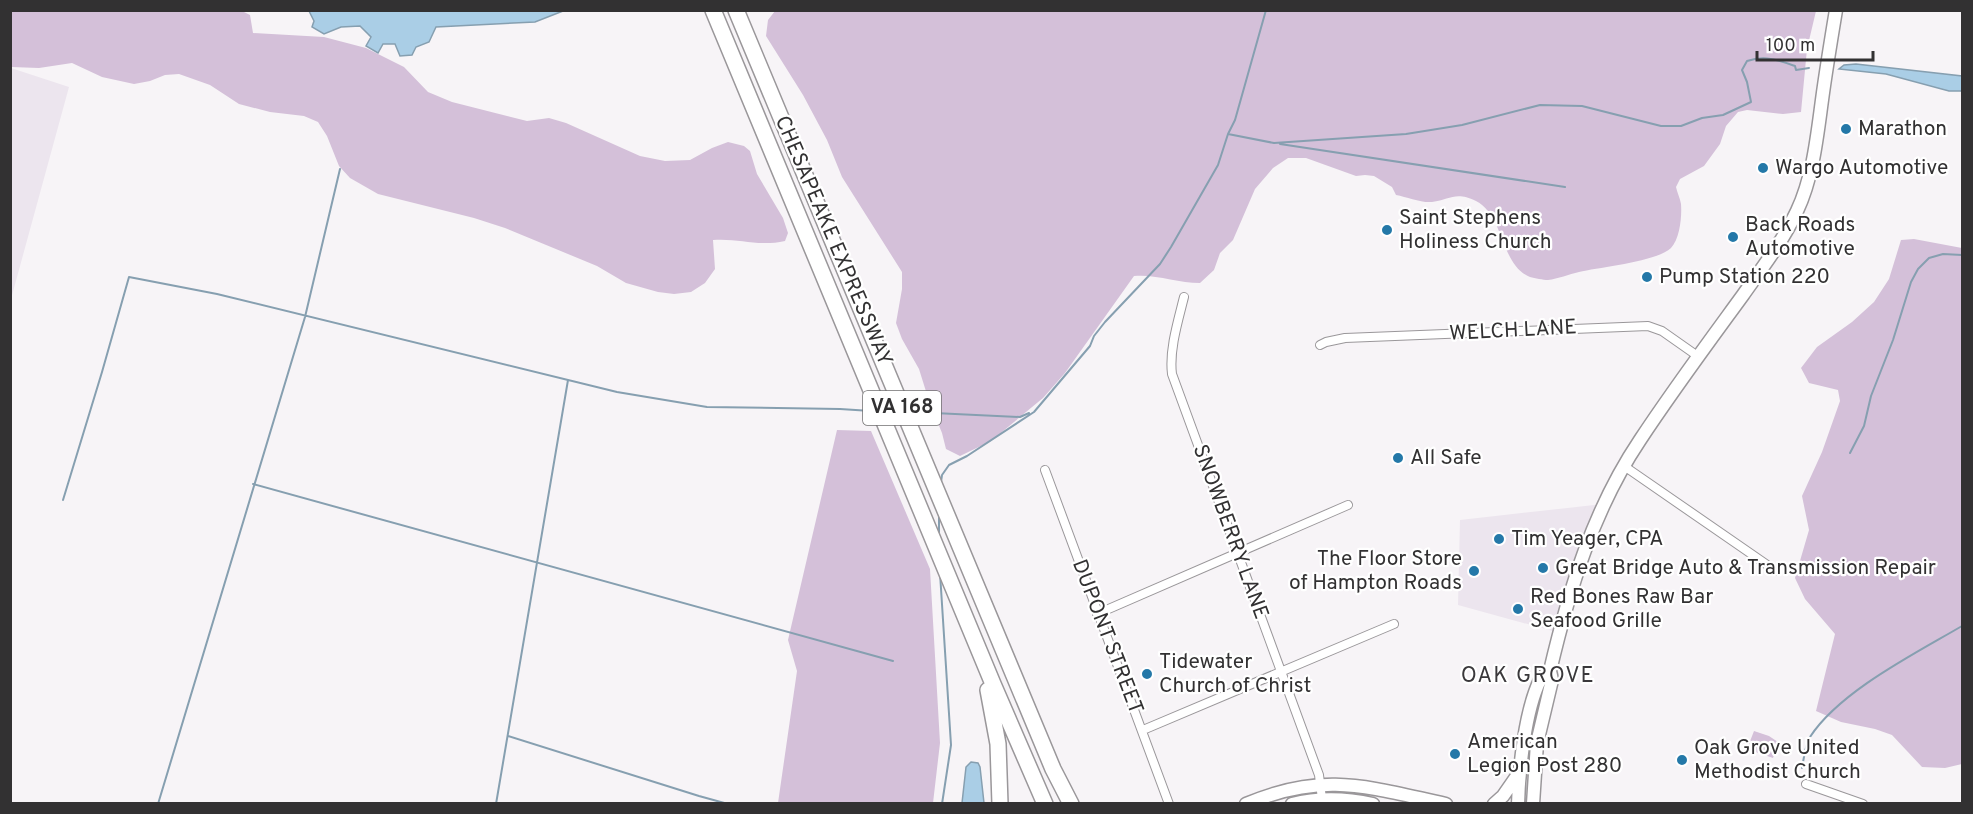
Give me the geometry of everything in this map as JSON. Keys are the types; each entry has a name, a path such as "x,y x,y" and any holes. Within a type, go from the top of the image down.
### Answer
{"highway":[{"name":"CHESAPEAKE EXPRESSWAY","path":"713,10 1045,804"},
{"name":"CHESAPEAKE EXPRESSWAY","path":"736,10 1048,758 1071,804"},
{"path":"943,563 991,701 1000,762 1000,804"}],"main road":[{"path":"1533,804 1534,771 1541,720 1552,680 1550,671 1564,616 1596,519 1624,466 1786,233 1799,208 1814,152 1836,10"},
{"path":"1518,804 1526,730 1540,678 1550,671"},
{"path":"1534,771 1541,804"},
{"path":"1494,804 1503,796 1520,772"},
{"path":"1246,804 1278,791 1320,784 1361,786 1446,804"},
{"path":"1292,804 1322,799 1346,799 1373,804"}],"street":[{"name":"SNOWBERRY LANE","path":"1184,297 1170,364 1172,375 1320,784 1322,799"},
{"name":"WELCH LANE","path":"1320,345 1337,339 1355,337 1648,326 1662,331 1699,357"},
{"path":"1624,466 1776,571"},
{"name":"DUPONT STREET","path":"1045,470 1169,804"},
{"path":"1097,614 1348,505"},
{"path":"1143,730 1394,624"},
{"path":"1806,784 1863,804"}],"shaded area":[{"path":"11,10 242,11 250,15 253,33 324,37 366,48 404,67 428,92 452,102 527,121 549,118 566,123 640,156 665,161 690,160 728,142 744,146 750,151 757,174 783,218 788,233 785,241 775,243 713,240 715,269 705,283 691,292 674,294 658,292 626,283 597,266 505,228 378,194 350,178 339,166 327,136 318,122 304,116 270,112 239,104 210,85 179,74 165,75 134,84 102,77 72,63 39,68 11,67"},
{"path":"775,11 1816,11 1807,49 1801,112 1783,114 1747,110 1738,112 1726,126 1720,144 1704,166 1680,179 1676,187 1681,204 1681,221 1674,244 1664,253 1552,279 1530,277 1520,271 1513,262 1492,218 1476,201 1458,196 1432,202 1419,201 1396,195 1392,187 1374,176 1356,176 1306,158 1288,158 1273,168 1255,189 1233,240 1220,253 1214,270 1200,283 1134,276 1065,373 1043,398 991,441 960,456 946,449 919,369 896,323 902,289 902,272 842,177 827,140 803,95 766,36 768,20"},
{"path":"10,68 69,87 11,299"},
{"path":"1914,239 1962,248 1962,764 1945,768 1922,767 1892,735 1841,722 1816,711 1835,634 1805,599 1795,578 1809,530 1802,496 1822,452 1840,401 1838,390 1809,383 1801,368 1817,347 1852,322 1874,302 1889,279 1901,240"},
{"path":"837,430 871,431 930,569 940,743 933,803 778,803 797,671 788,640"},
{"path":"1603,504 1560,633 1458,605 1460,520"},
{"path":"1754,731 1778,742 1773,758 1747,749"}],"water":[{"path":"309,11 563,11 535,22 436,27 429,42 416,47 412,55 400,56 395,44 383,44 378,53 366,46 371,37 360,26 341,27 324,34 312,27 314,21"},
{"path":"1856,64 1962,76 1962,91 1949,91 1886,74 1839,69 1844,65"},
{"path":"971,762 978,763 980,767 984,803 962,803 966,767"}],"waterway":[{"path":"941,482 942,475 949,465 967,456 1034,412 1090,346 1094,336 1105,322 1160,264 1218,165 1235,120 1266,10"},
{"path":"1274,143 1406,134 1462,125 1540,105 1582,106 1661,126 1681,126 1702,118 1723,115 1751,102 1742,70 1747,61 1760,58 1771,59 1795,66 1796,70 1809,68"},
{"path":"1228,134 1274,143"},
{"path":"1280,144 1565,187"},
{"path":"158,804 305,317 340,169"},
{"path":"1850,453 1864,426 1871,396 1893,340 1911,282 1918,269 1929,258 1943,254 1962,255"},
{"path":"63,500 129,277 217,294 617,392 707,407 871,411"},
{"path":"496,804 568,380"},
{"path":"888,411 895,411"},
{"path":"913,412 1020,417 1029,413"},
{"path":"253,484 893,661"},
{"path":"939,513 939,536"},
{"path":"940,573 951,745 942,804"},
{"path":"1802,768 1810,737 1823,720 1840,704 1880,674 1962,626"},
{"path":"508,736 728,804"}],"place":[{"name":"Marathon","path":"1846,129"},
{"name":"Wargo Automotive","path":"1763,168"},
{"name":"Saint Stephens Holiness Church","path":"1387,230"},
{"name":"Back Roads Automotive","path":"1733,237"},
{"name":"Pump Station 220","path":"1647,277"},
{"name":"All Safe","path":"1398,458"},
{"name":"Tim Yeager, CPA","path":"1499,539"},
{"name":"Great Bridge Auto & Transmission Repair","path":"1543,568"},
{"name":"The Floor Store of Hampton Roads","path":"1474,571"},
{"name":"Red Bones Raw Bar Seafood Grille","path":"1518,609"},
{"name":"Tidewater Church of Christ","path":"1147,674"},
{"name":"American Legion Post 280","path":"1455,754"},
{"name":"Oak Grove United Methodist Church","path":"1682,760"}],"district":[{"name":"OAK GROVE","path":"1528,676"}]}
